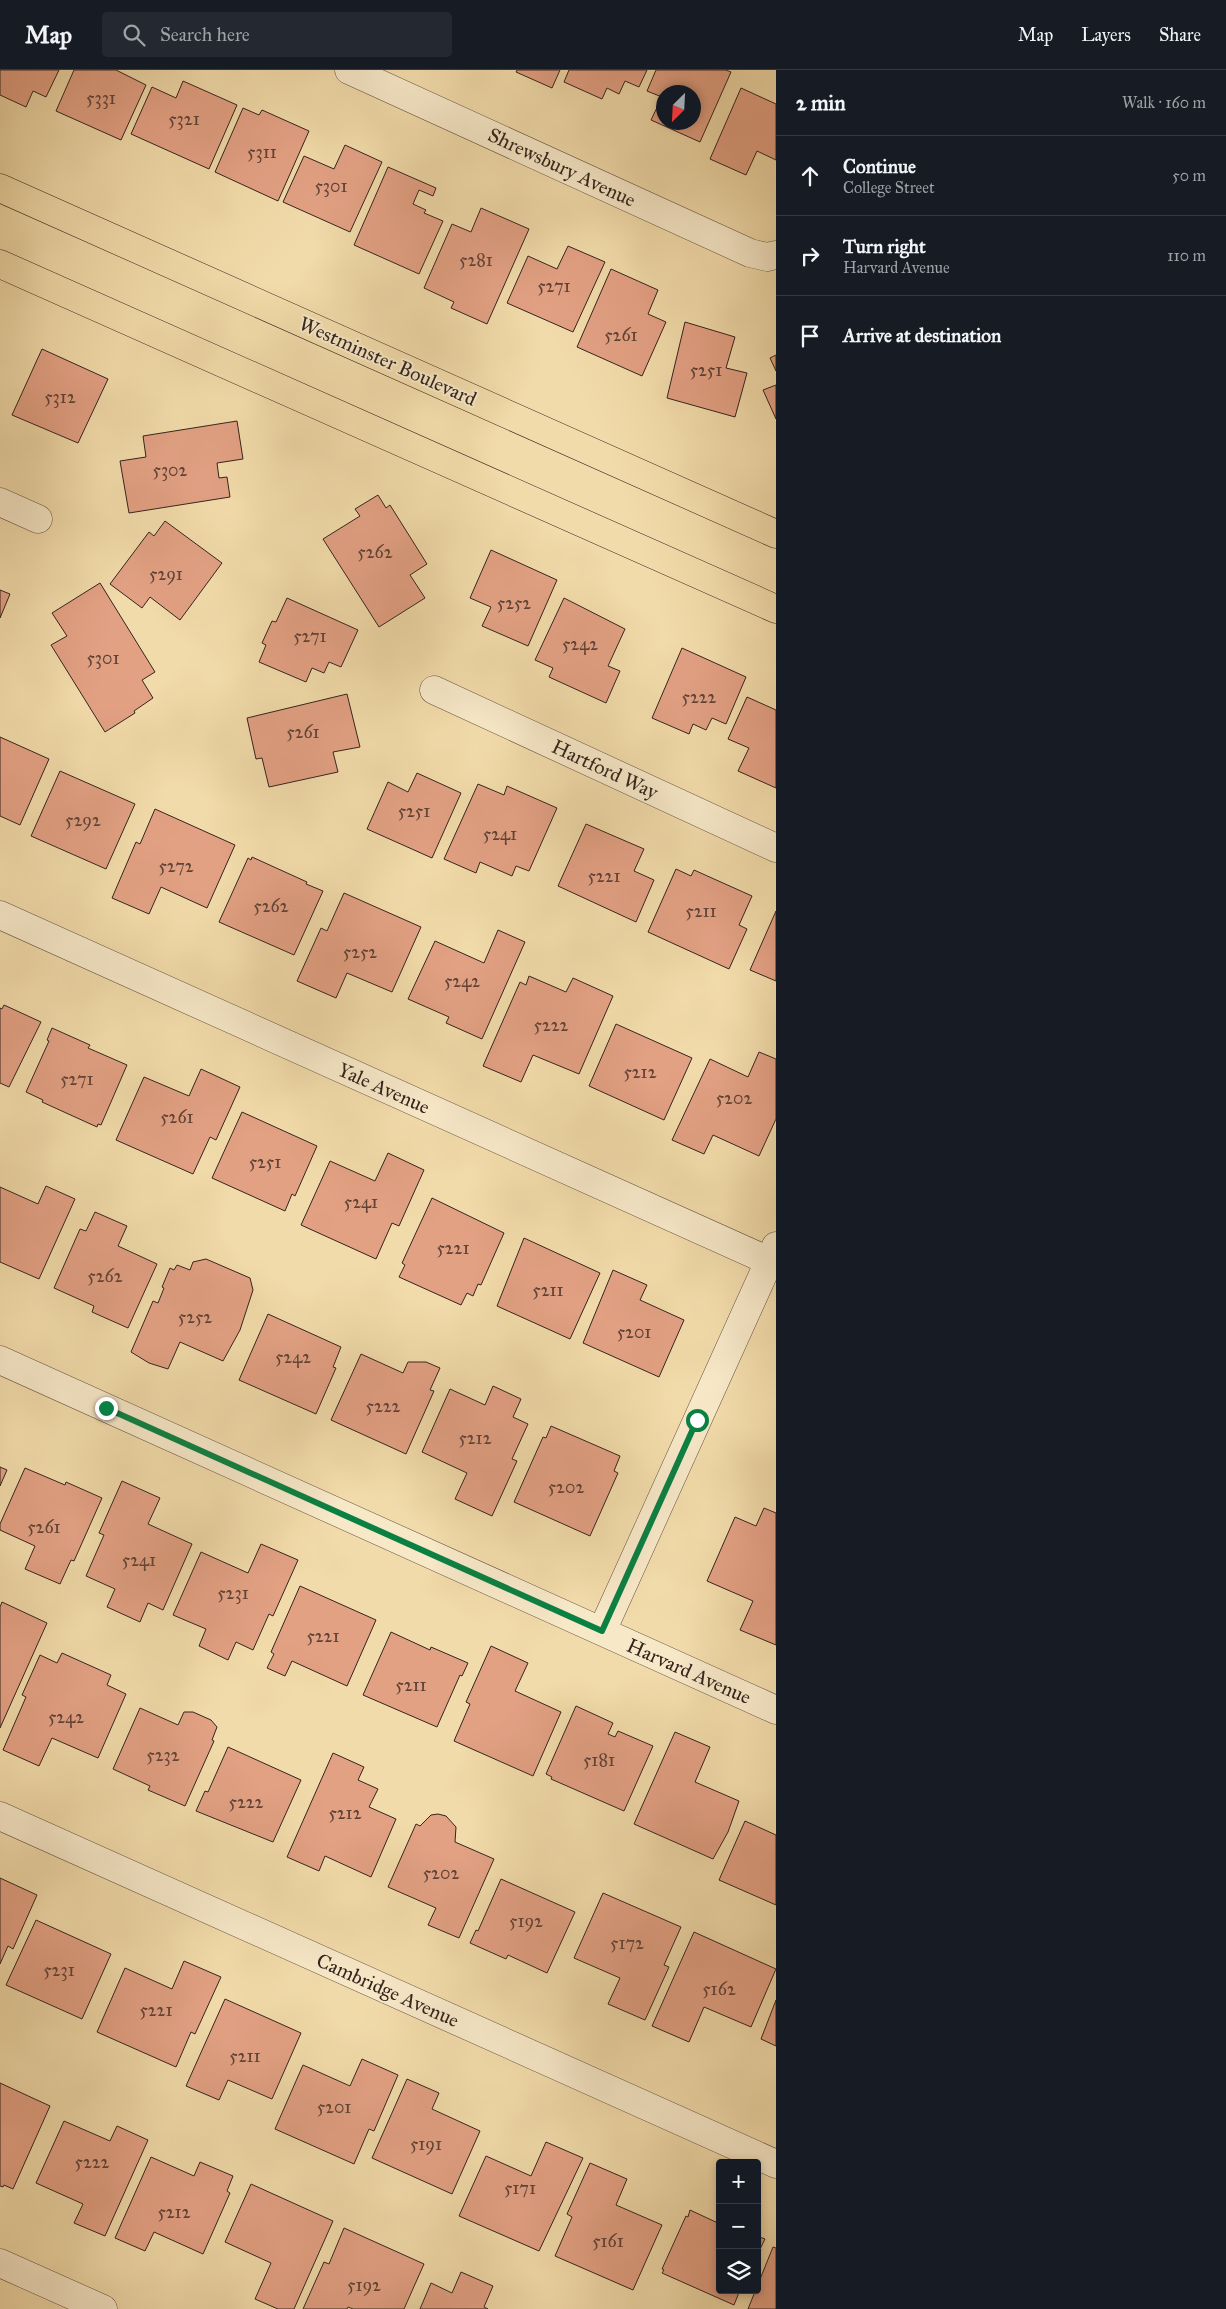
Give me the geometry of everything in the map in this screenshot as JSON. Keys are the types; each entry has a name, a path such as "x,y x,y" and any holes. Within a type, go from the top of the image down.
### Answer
{"main road":[{"name":"Westminster Boulevard","path":"0,188 776,534"},
{"path":"0,264 776,609"}],"street":[{"name":"Shrewsbury Avenue","path":"349,70 750,253 767,257 776,255"},
{"path":"0,502 38,519"},
{"name":"Hartford Way","path":"434,690 776,848"},
{"name":"Yale Avenue","path":"0,915 772,1253"},
{"path":"602,1631 772,1253"},
{"name":"Harvard Avenue","path":"0,1360 776,1710"},
{"name":"Cambridge Avenue","path":"0,1816 776,2164"},
{"path":"0,2263 103,2309"}],"building":[{"path":"0,70 59,70 46,97 33,91 26,107 0,95"},
{"path":"74,70 116,70 146,85 121,140 56,111"},
{"path":"517,70 560,70 552,88 516,72"},
{"path":"569,70 647,70 639,87 625,81 619,94 607,88 602,99 564,82"},
{"path":"656,70 726,70 731,72 700,142 673,130 701,130 701,85 656,85 656,95 647,91"},
{"path":"183,81 237,105 209,169 131,134 152,87 176,98"},
{"path":"741,88 776,104 776,160 757,151 746,175 710,159"},
{"path":"243,108 259,115 262,110 309,131 278,201 215,172"},
{"path":"656,110 656,122 651,120"},
{"path":"345,145 382,162 350,232 283,202 304,156 334,169"},
{"path":"388,167 436,188 433,196 419,190 413,204 426,210 424,213 443,221 419,274 354,245"},
{"path":"481,208 529,229 487,324 451,308 454,302 424,288 452,224 471,232"},
{"path":"568,246 605,262 573,332 507,303 528,256 557,269"},
{"path":"611,269 658,290 648,314 666,322 642,376 577,347"},
{"path":"685,322 735,337 726,368 747,373 735,417 667,398"},
{"path":"42,349 108,379 78,443 12,415"},
{"path":"776,355 776,371 770,358"},
{"path":"776,385 776,419 763,390"},
{"path":"237,421 243,459 217,463 219,478 227,477 230,497 129,513 120,461 146,457 143,436"},
{"path":"378,495 386,508 390,505 427,564 410,575 425,598 379,627 323,539 360,516 355,509"},
{"path":"165,521 222,563 180,620 150,597 142,608 110,584 149,532 154,536"},
{"path":"491,550 557,580 528,646 482,626 491,607 470,598"},
{"path":"100,583 155,672 142,680 153,698 134,711 135,713 105,732 51,645 67,636 52,613"},
{"path":"0,590 10,594 0,618"},
{"path":"287,598 358,630 341,667 329,662 324,673 312,668 306,682 259,662 266,645 262,643 272,621 276,622"},
{"path":"564,598 625,629 608,666 620,671 606,703 549,677 553,668 535,660"},
{"path":"682,648 746,677 726,724 712,718 706,730 693,724 689,734 652,718"},
{"path":"347,694 360,747 333,752 338,772 269,787 262,758 256,759 247,718"},
{"path":"747,697 776,710 776,788 738,771 749,748 728,739"},
{"path":"0,737 49,759 20,825 0,816"},
{"path":"60,771 135,804 106,869 31,836"},
{"path":"417,773 461,793 432,858 367,829 388,782 408,792"},
{"path":"478,784 504,795 507,786 557,808 529,871 516,866 512,876 480,862 476,873 444,859"},
{"path":"155,809 235,845 207,908 161,887 149,914 112,898 136,842 140,844"},
{"path":"586,824 644,849 634,871 654,880 636,922 558,886"},
{"path":"252,857 323,891 294,955 219,922 248,858 251,860"},
{"path":"676,869 691,876 694,870 752,896 739,925 747,929 729,969 648,932"},
{"path":"344,893 421,927 392,992 347,973 336,998 297,981 321,928 327,931"},
{"path":"776,911 776,981 750,970"},
{"path":"498,930 525,942 482,1039 446,1023 449,1017 408,999 435,941 484,963"},
{"path":"529,976 566,992 573,978 613,996 579,1074 533,1055 521,1082 483,1066 520,982 526,985"},
{"path":"4,1005 41,1022 9,1087 0,1083 0,1008 2,1009"},
{"path":"616,1024 692,1058 664,1120 589,1086"},
{"path":"52,1028 90,1045 88,1048 127,1065 101,1125 98,1124 97,1127 42,1102 43,1100 26,1092 49,1041 47,1040"},
{"path":"759,1052 776,1059 776,1119 759,1156 713,1135 704,1154 672,1140 710,1059 748,1077"},
{"path":"201,1069 240,1087 216,1140 210,1137 193,1174 116,1140 144,1077 189,1096"},
{"path":"242,1112 317,1146 295,1196 292,1194 285,1211 212,1178"},
{"path":"388,1153 424,1170 399,1226 392,1223 376,1259 301,1225 330,1161 375,1181"},
{"path":"46,1186 75,1199 39,1279 0,1262 0,1187 38,1204"},
{"path":"432,1198 504,1233 481,1285 478,1284 473,1296 467,1293 461,1305 399,1277 405,1265 402,1263"},
{"path":"95,1212 127,1226 118,1246 157,1264 128,1328 92,1312 94,1306 54,1288 80,1229 86,1231"},
{"path":"524,1238 600,1273 570,1339 497,1306"},
{"path":"206,1259 250,1278 253,1290 240,1330 223,1361 180,1342 168,1369 149,1363 131,1352 153,1301 158,1303 170,1268 174,1270 177,1265 190,1270 193,1262"},
{"path":"613,1270 647,1285 640,1300 684,1320 659,1377 583,1343"},
{"path":"268,1314 341,1347 333,1367 336,1368 316,1414 239,1380"},
{"path":"361,1354 403,1373 408,1362 426,1362 440,1368 430,1390 434,1391 406,1454 331,1420"},
{"path":"493,1386 521,1399 513,1417 528,1424 512,1459 517,1461 492,1516 455,1499 467,1473 422,1452 450,1389 485,1405"},
{"path":"551,1426 620,1456 614,1471 618,1473 590,1536 514,1502 543,1437 546,1438"},
{"path":"0,1467 7,1470 0,1486"},
{"path":"25,1468 65,1485 66,1482 102,1498 74,1561 71,1560 60,1584 25,1569 35,1546 0,1530 0,1524"},
{"path":"122,1481 160,1498 148,1524 192,1544 163,1610 148,1603 140,1622 107,1607 115,1589 86,1576 104,1535 99,1533"},
{"path":"764,1508 776,1513 776,1645 740,1630 753,1601 707,1581 735,1517 756,1526"},
{"path":"261,1544 298,1560 273,1616 269,1614 253,1650 236,1642 228,1660 199,1646 206,1629 173,1615 201,1552 248,1573"},
{"path":"300,1586 376,1620 347,1686 292,1661 285,1676 267,1668 274,1654 271,1652"},
{"path":"2,1602 47,1623 0,1728 0,1607"},
{"path":"391,1632 430,1650 431,1647 468,1663 462,1676 460,1675 437,1727 363,1695"},
{"path":"491,1646 528,1663 515,1691 561,1712 533,1776 454,1741 470,1704 466,1702"},
{"path":"62,1653 111,1675 107,1685 126,1694 98,1758 52,1738 39,1766 3,1750 26,1697 22,1695 40,1655 57,1663"},
{"path":"576,1706 613,1723 608,1734 615,1737 618,1731 653,1746 624,1811 551,1779 552,1777 546,1774"},
{"path":"140,1708 178,1725 184,1712 193,1712 211,1720 217,1727 212,1740 214,1741 185,1806 148,1790 150,1786 113,1769"},
{"path":"675,1732 710,1747 695,1782 739,1801 728,1832 713,1859 634,1824"},
{"path":"228,1747 301,1780 273,1842 196,1811 205,1791 208,1792"},
{"path":"333,1753 364,1767 358,1780 378,1789 369,1807 396,1819 371,1877 325,1856 319,1871 287,1857"},
{"path":"431,1815 446,1816 456,1827 455,1842 494,1859 459,1938 428,1925 436,1908 388,1887 416,1824 420,1826"},
{"path":"745,1821 776,1835 776,1905 719,1880"},
{"path":"0,1878 37,1895 13,1949 8,1946 0,1964"},
{"path":"501,1879 575,1912 547,1973 508,1955 506,1959 470,1943 476,1930 478,1931"},
{"path":"603,1893 681,1927 664,1965 669,1967 645,2020 608,2004 620,1978 574,1958"},
{"path":"36,1920 111,1954 82,2019 6,1985"},
{"path":"694,1932 776,1969 751,2027 704,2007 689,2042 652,2026"},
{"path":"184,1961 221,1977 195,2034 191,2032 176,2067 97,2032 125,1968 172,1989"},
{"path":"225,1999 301,2033 272,2099 228,2080 219,2100 186,2086"},
{"path":"776,2000 776,2046 761,2039"},
{"path":"362,2059 398,2075 374,2131 369,2129 354,2164 275,2129 303,2065 350,2086"},
{"path":"407,2079 439,2093 432,2109 480,2131 452,2194 372,2158"},
{"path":"0,2083 50,2106 13,2189 4,2185 3,2187 0,2186"},
{"path":"64,2121 110,2141 117,2126 148,2140 105,2236 74,2223 83,2204 36,2183"},
{"path":"546,2142 583,2158 539,2251 459,2216 486,2156 531,2176"},
{"path":"151,2157 194,2176 200,2162 233,2176 227,2191 230,2193 203,2254 154,2232 145,2251 115,2238"},
{"path":"590,2163 627,2179 616,2205 662,2225 633,2290 555,2256 572,2217 567,2214"},
{"path":"251,2184 333,2221 294,2309 278,2309 255,2299 271,2263 225,2242"},
{"path":"690,2210 716,2222 716,2294 738,2294 734,2305 662,2273 664,2270 662,2269 686,2216 688,2217"},
{"path":"344,2228 424,2264 404,2309 353,2309 348,2307 347,2309 303,2309 324,2262 329,2264"},
{"path":"761,2238 765,2239 761,2247"},
{"path":"773,2247 776,2248 776,2309 748,2309 754,2294 761,2294 761,2277"},
{"path":"461,2272 493,2286 484,2307 488,2309 420,2309 431,2283 452,2293"}],"route":[{"path":"106,1408 602,1631 697,1420"}]}
